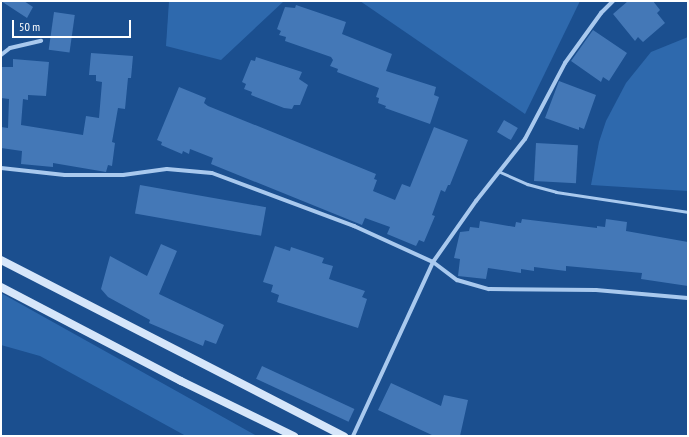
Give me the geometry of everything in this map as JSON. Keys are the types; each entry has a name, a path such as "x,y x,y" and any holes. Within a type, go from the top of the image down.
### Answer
{"street":[{"path":"354,436 433,262 476,201 526,139 565,63 600,13 613,1"},
{"path":"1,55 10,48 41,41"},
{"path":"1,168 65,175 123,175 167,169 212,174 354,226 433,262 457,280 489,289 596,290 688,298"},
{"path":"1,260 344,436"},
{"path":"1,287 167,374 294,436"}],"lane":[{"path":"500,172 527,184 556,192 688,212"}],"shaded area":[{"path":"169,1 284,1 221,60 166,46"},
{"path":"360,1 580,1 525,114"},
{"path":"688,37 688,191 591,185 599,142 606,121 626,83 651,52"},
{"path":"1,293 257,436 186,436 40,356 1,345"}],"building":[{"path":"1,1 24,1 33,7 27,18"},
{"path":"628,1 653,1 660,10 657,13 665,23 643,42 638,37 635,41 613,14"},
{"path":"296,5 346,22 342,34 392,54 386,71 436,87 434,95 439,97 430,124 385,108 386,106 378,103 379,98 376,97 379,88 337,72 338,69 330,66 333,60 331,57 285,41 286,37 279,35 281,31 277,29 285,7 295,8"},
{"path":"54,12 75,15 70,53 49,50"},
{"path":"593,30 627,53 609,81 603,77 601,82 571,61"},
{"path":"91,53 133,56 131,78 128,78 125,109 118,108 112,142 115,143 112,166 108,165 106,172 53,163 53,167 21,164 22,151 1,148 1,127 8,128 9,99 1,98 1,67 13,67 13,59 49,62 46,96 28,95 28,100 23,99 21,125 83,135 86,116 99,118 102,82 96,81 96,75 89,75"},
{"path":"256,57 302,72 299,79 308,85 300,105 294,105 292,109 284,108 251,95 252,92 244,89 246,84 242,82 251,60 255,61"},
{"path":"559,81 596,95 584,129 579,127 579,130 545,118"},
{"path":"179,87 206,98 204,103 208,106 376,174 374,179 377,180 373,191 395,200 402,184 410,187 434,127 468,140 450,185 448,185 445,192 441,190 432,215 435,216 424,242 419,240 416,246 387,234 390,227 365,218 362,225 211,164 213,158 190,149 189,154 183,151 182,154 161,145 162,142 157,140"},
{"path":"504,120 518,128 511,140 497,132"},
{"path":"536,143 578,145 576,183 534,181"},
{"path":"140,185 266,207 261,236 135,214"},
{"path":"522,219 597,228 597,226 605,227 606,219 627,222 626,231 688,242 688,286 641,279 642,273 566,266 566,271 534,267 534,271 521,269 521,273 488,268 486,279 458,276 460,259 454,258 460,232 469,231 470,227 479,228 480,221 515,227 516,222 521,223"},
{"path":"161,244 177,251 159,294 224,325 216,344 205,340 203,346 149,323 150,320 108,297 101,289 110,256 147,276"},
{"path":"275,246 290,251 291,247 324,258 322,263 333,266 329,279 365,291 362,297 367,299 358,328 277,302 279,295 271,292 273,285 263,282"},
{"path":"262,366 354,409 349,422 256,379"},
{"path":"391,383 441,406 444,395 468,400 460,436 434,436 378,410"}]}
